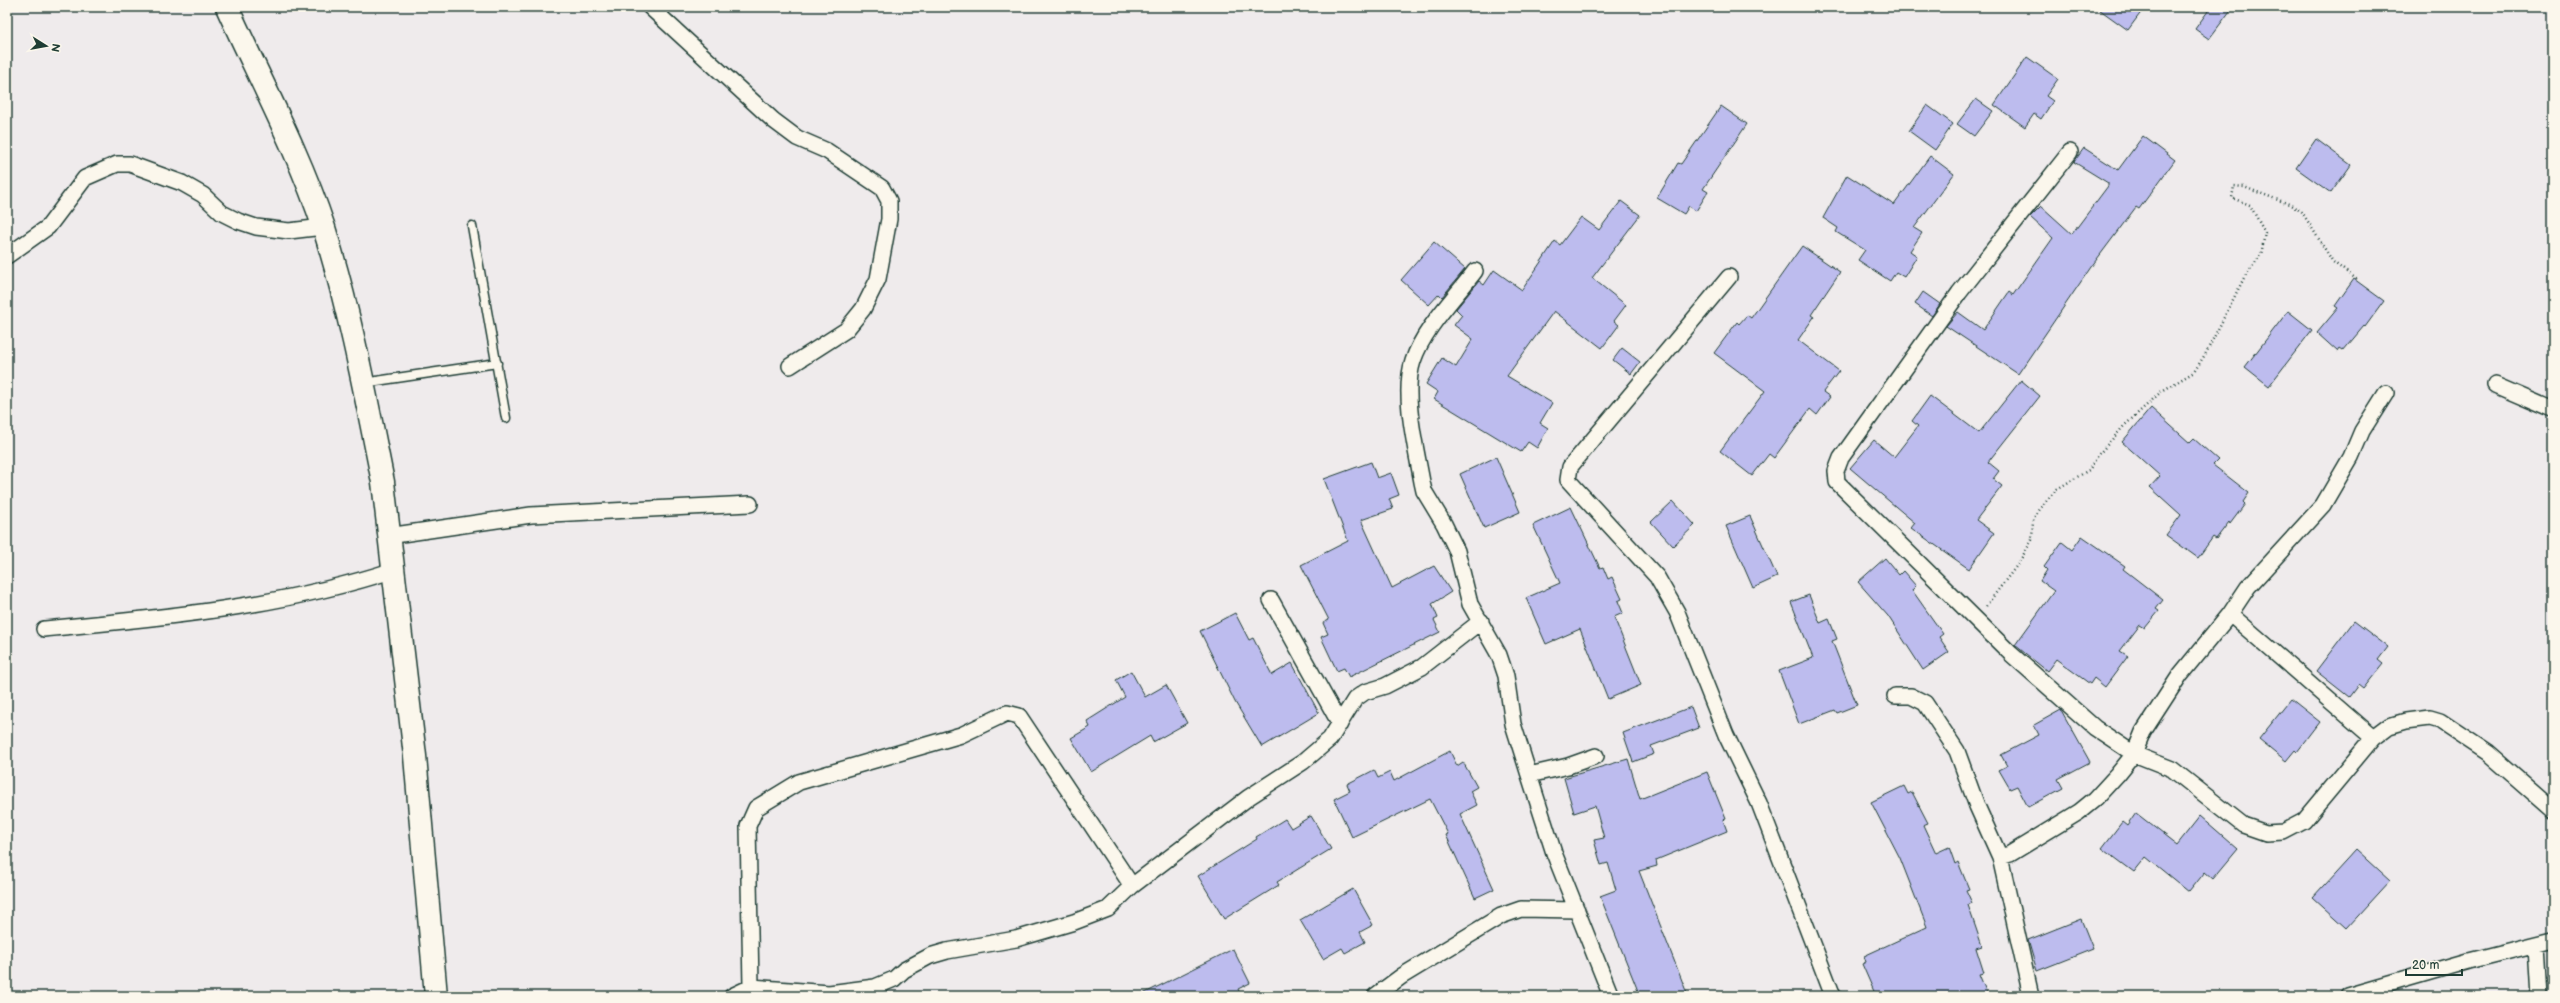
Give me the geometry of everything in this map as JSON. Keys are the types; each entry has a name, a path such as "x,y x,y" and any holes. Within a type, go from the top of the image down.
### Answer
{"street":[{"path":"227,7 282,123 323,227 335,266 383,482 388,536 394,570 415,756 436,996"},
{"path":"650,7 774,120 798,138 827,151 882,188 889,201 890,219 878,279 863,309 846,330 790,366"},
{"path":"2070,152 1959,293 1841,458 1836,471 1837,482 1978,618 2035,677 2095,728 2134,754 2172,769 2243,825 2266,833 2283,832 2304,821 2374,738 2389,726 2406,721 2430,718 2440,721 2488,753 2553,810"},
{"path":"7,256 48,227 85,178 117,164 130,164 182,183 203,195 222,213 238,221 256,227 289,231 323,227"},
{"path":"1475,271 1425,336 1413,361 1409,382 1424,491 1444,524 1457,551 1470,604 1481,621 1499,656 1506,676 1513,724 1554,852 1611,996"},
{"path":"1729,277 1570,467 1568,480 1653,572 1677,612 1726,735 1759,803 1833,996"},
{"path":"2495,385 2553,410"},
{"path":"2000,857 2010,854 2090,803 2117,775 2134,754 2143,732 2180,675 2230,614 2268,563 2323,505 2351,457 2362,431 2386,393"},
{"path":"388,536 531,515 750,504"},
{"path":"44,629 154,618 274,601 322,592 394,570"},
{"path":"1271,600 1340,724"},
{"path":"2230,614 2374,738"},
{"path":"732,996 750,987 829,993 875,987 894,979 904,970 941,952 1016,939 1108,909 1132,886 1249,797 1303,762 1330,739 1355,699 1365,692 1385,686 1422,667 1481,621"},
{"path":"1896,696 1911,696 1925,703 1957,751 1977,806 2000,857 2031,996"},
{"path":"750,987 748,826 756,808 799,782 962,735 1007,713 1019,716 1132,886"},
{"path":"1529,775 1568,766 1596,756"},
{"path":"1375,996 1402,976 1501,916 1521,909 1577,910"},
{"path":"2348,996 2469,961 2553,940"},
{"path":"2536,945 2540,996"}],"lane":[{"path":"472,226 506,418"},
{"path":"362,383 497,363"}],"path":[{"path":"1978,618 2018,564 2032,540 2033,519 2046,501 2057,489 2089,470 2099,454 2124,426 2162,391 2194,372 2206,353 2245,276 2261,255 2264,233 2250,205 2232,198 2234,186 2244,187 2289,204 2302,212 2333,262 2359,281"}],"building":[{"path":"2096,7 2145,7 2128,30"},
{"path":"2211,7 2233,7 2209,39 2195,29"},
{"path":"2027,57 2058,79 2046,96 2053,101 2041,119 2034,114 2025,127 1994,105"},
{"path":"1976,99 1993,111 1974,136 1957,124"},
{"path":"1927,105 1953,124 1935,150 1909,131"},
{"path":"1721,106 1747,124 1703,189 1708,192 1696,211 1689,206 1684,214 1657,198 1678,163 1681,164"},
{"path":"2143,136 2175,160 2139,209 2136,207 2091,267 2018,374 1946,326 1958,312 1983,330 2009,292 2013,295 2053,238 2030,217 2041,206 2072,234 2108,186 2108,183 2074,162 2084,148 2118,170"},
{"path":"2316,139 2351,165 2331,193 2296,168"},
{"path":"1930,156 1954,174 1914,228 1922,233 1910,251 1917,256 1904,277 1896,272 1890,281 1858,260 1865,250 1836,232 1838,228 1823,218 1847,175 1894,205"},
{"path":"1621,201 1640,215 1592,278 1626,305 1614,321 1619,325 1602,348 1554,311 1507,376 1552,403 1540,423 1548,428 1537,448 1528,442 1521,452 1434,399 1438,392 1426,384 1442,358 1456,367 1473,339 1454,325 1462,315 1456,309 1479,281 1484,285 1494,270 1522,290 1555,241 1560,245 1581,217 1599,230"},
{"path":"1434,242 1465,269 1442,297 1439,294 1429,305 1401,280"},
{"path":"1802,246 1840,272 1811,315 1814,317 1798,340 1839,371 1823,392 1830,397 1817,415 1810,409 1774,458 1769,454 1752,476 1720,451 1765,391 1714,353 1737,322 1739,324 1747,315 1751,318"},
{"path":"2354,279 2384,301 2365,327 2364,326 2343,351 2340,349 2338,352 2317,333 2338,308 2335,306"},
{"path":"1923,292 1940,304 1932,316 1915,304"},
{"path":"2288,311 2312,330 2269,386 2245,367"},
{"path":"1622,348 1640,362 1631,374 1613,360"},
{"path":"2021,380 2040,396 1988,462 1999,471 1993,479 2002,486 1976,520 1994,533 1969,569 1911,528 1915,523 1850,468 1874,440 1894,457 1918,426 1912,421 1930,396 1979,433"},
{"path":"2151,408 2190,443 2194,439 2218,460 2213,465 2249,493 2243,502 2245,504 2230,524 2229,522 2216,539 2213,537 2198,558 2166,535 2181,515 2150,487 2160,476 2122,442"},
{"path":"1496,457 1520,512 1484,528 1460,474"},
{"path":"1371,462 1377,478 1391,473 1399,495 1389,499 1393,509 1361,520 1392,588 1434,566 1451,592 1432,604 1438,618 1434,620 1440,632 1349,677 1344,668 1337,671 1321,637 1328,634 1323,623 1329,620 1301,565 1348,541 1324,479"},
{"path":"1673,501 1695,525 1673,546 1651,522"},
{"path":"1571,507 1600,568 1603,567 1608,579 1612,577 1622,599 1618,601 1623,613 1614,617 1641,685 1608,699 1580,629 1546,644 1526,598 1560,583 1533,525"},
{"path":"1750,516 1777,577 1753,588 1726,526"},
{"path":"2082,536 2125,566 2123,569 2163,600 2156,609 2159,611 2145,628 2140,625 2120,651 2128,656 2105,687 2094,678 2090,684 2056,659 2047,671 2015,645 2054,591 2040,581 2047,570 2044,567 2062,542 2072,550"},
{"path":"1885,558 1899,575 1903,571 1916,586 1912,590 1943,634 1939,637 1949,652 1923,670 1888,616 1858,582"},
{"path":"1809,595 1820,623 1829,619 1837,639 1832,641 1857,705 1837,713 1835,710 1799,724 1779,671 1813,658 1791,602"},
{"path":"1235,613 1249,640 1253,638 1272,675 1292,663 1319,713 1262,747 1235,702 1200,631"},
{"path":"2354,621 2388,647 2378,660 2383,664 2363,689 2358,685 2349,697 2316,671"},
{"path":"1131,671 1145,697 1166,685 1187,723 1153,742 1150,736 1091,772 1071,738 1090,727 1087,721 1125,697 1116,680"},
{"path":"2291,699 2320,722 2297,752 2295,750 2286,761 2259,739"},
{"path":"1691,707 1699,728 1651,746 1654,754 1633,762 1623,733"},
{"path":"2061,710 2090,762 2058,779 2063,788 2028,807 2017,786 2010,789 1999,770 2007,766 2001,755 2039,735 2034,725"},
{"path":"1450,751 1457,766 1463,762 1477,787 1470,791 1477,805 1460,814 1494,889 1475,898 1446,835 1448,834 1430,799 1352,837 1334,799 1350,791 1347,784 1374,770 1378,778 1390,772 1394,781"},
{"path":"1628,759 1640,799 1707,772 1726,819 1723,820 1727,831 1656,860 1657,866 1639,871 1688,996 1640,996 1600,896 1616,890 1608,863 1601,865 1594,840 1604,838 1595,806 1574,813 1564,778"},
{"path":"1904,786 1908,794 1912,792 1928,823 1923,825 1936,853 1949,847 1955,864 1958,862 1969,889 1966,890 1972,903 1968,905 1982,946 1976,948 1984,973 1979,974 1988,996 1876,996 1862,964 1866,962 1864,956 1927,927 1900,858 1871,802"},
{"path":"2136,813 2177,845 2200,816 2238,849 2213,879 2205,872 2189,892 2146,857 2134,872 2102,848 2122,822 2127,826"},
{"path":"1311,816 1331,849 1277,882 1279,885 1224,919 1198,876 1257,839 1256,837 1285,819 1291,828"},
{"path":"2356,850 2390,881 2347,928 2313,897"},
{"path":"1353,889 1373,925 1360,932 1365,942 1345,953 1342,948 1323,959 1300,920"},
{"path":"2081,919 2093,949 2037,971 2028,940"},
{"path":"1233,949 1250,983 1238,989 1241,996 1139,996"}]}
